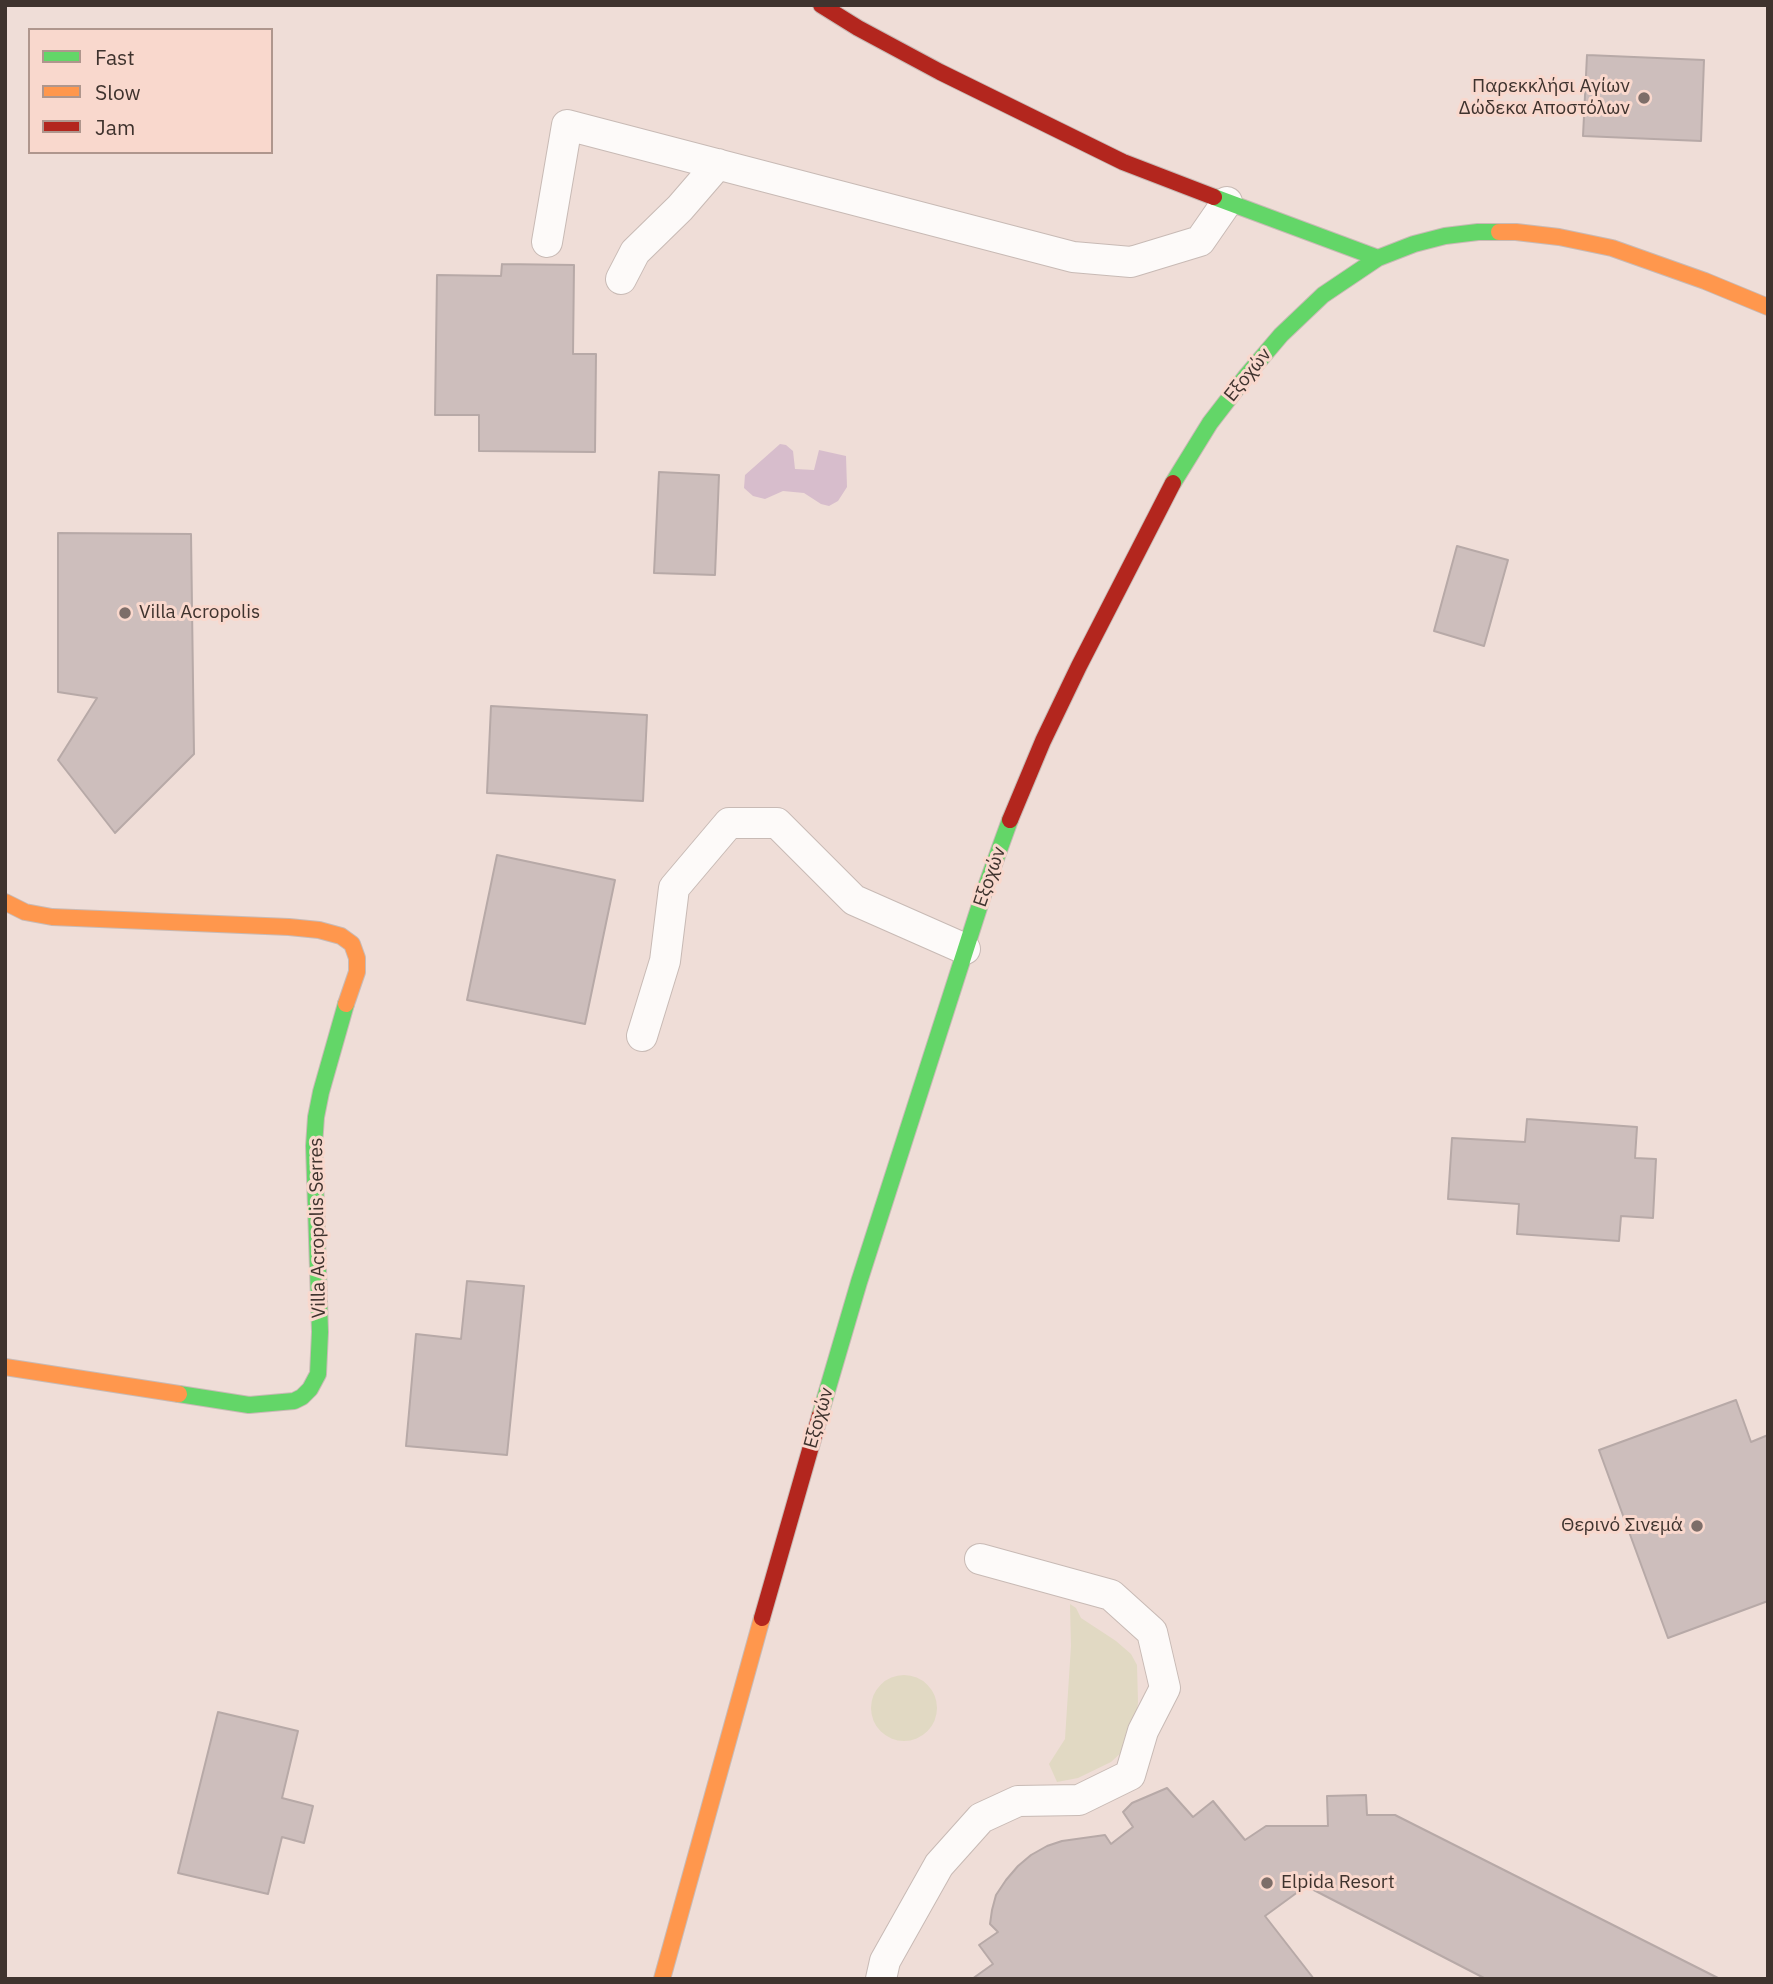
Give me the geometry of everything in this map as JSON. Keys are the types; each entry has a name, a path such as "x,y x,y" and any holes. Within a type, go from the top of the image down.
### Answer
{"main road":[{"path":"821,5 940,72 1154,176 1378,258"},
{"name":"Εξοχών","path":"662,1979 821,1410 965,949 1014,810 1043,741 1165,496 1210,423 1281,335 1322,295 1378,258 1445,236 1478,232 1516,232 1559,237 1612,248 1768,307"},
{"name":"Villa Acropolis Serres","path":"5,902 25,912 52,917 319,930 341,936 352,944 357,958 357,972 347,999 316,1117 314,1146 320,1353 318,1374 310,1389 294,1401 249,1405 5,1367"}],"lane":[{"path":"547,242 567,125 1073,257 1131,262 1200,241 1227,202"},
{"path":"621,279 635,252 680,208 718,164"},
{"path":"642,1037 665,961 674,888 729,823 777,823 854,900 965,949"},
{"path":"881,1979 885,1961 939,1865 982,1818 1017,1801 1079,1800 1130,1775 1143,1731 1164,1689 1152,1632 1111,1595 980,1559"}],"shaded area":[{"path":"780,444 793,451 795,469 814,470 819,450 846,456 847,487 838,501 829,506 804,493 783,491 765,499 753,496 744,488 745,475"},
{"path":"1070,1604 1076,1608 1081,1618 1131,1654 1137,1665 1138,1702 1136,1721 1123,1751 1111,1762 1078,1778 1057,1782 1049,1764 1065,1739 1071,1646"},
{"path":"904,1675 917,1678 927,1685 934,1695 937,1708 934,1721 927,1731 917,1738 904,1741 891,1738 881,1731 874,1721 871,1708 874,1695 881,1685 891,1678"}],"building":[{"name":"Παρεκκλήσι Αγίων Δώδεκα Αποστόλων","path":"1587,55 1704,60 1701,141 1583,136"},
{"path":"502,264 574,265 573,354 596,354 595,452 479,451 479,415 435,415 437,275 501,276"},
{"path":"659,472 719,475 715,575 654,573"},
{"name":"Villa Acropolis","path":"58,533 191,534 194,754 115,833 58,760 97,698 58,692"},
{"path":"1457,546 1508,560 1484,646 1434,631"},
{"path":"491,706 647,715 643,801 487,793"},
{"path":"497,855 615,880 585,1024 467,1000"},
{"path":"1527,1119 1637,1127 1635,1158 1656,1159 1653,1218 1621,1216 1619,1241 1517,1234 1519,1204 1448,1199 1452,1138 1525,1142"},
{"path":"467,1281 524,1286 507,1455 406,1446 416,1334 461,1339"},
{"name":"Θερινό Σινεμά","path":"1736,1400 1751,1442 1768,1435 1768,1601 1668,1638 1599,1450"},
{"path":"218,1712 298,1731 282,1798 313,1806 304,1843 282,1837 268,1894 178,1873"},
{"name":"Elpida Resort","path":"1167,1788 1193,1817 1213,1801 1245,1840 1266,1826 1328,1826 1327,1796 1366,1795 1367,1815 1395,1815 1720,1979 1486,1979 1306,1886 1265,1916 1314,1979 972,1979 993,1964 979,1945 998,1932 990,1924 996,1895 1018,1866 1031,1855 1062,1841 1105,1835 1111,1844 1133,1827 1123,1812 1132,1803"}],"traffic: fast":[{"path":"1214,197 1378,258"},
{"path":"1173,483 1210,423 1247,375 1281,335 1323,295 1378,258 1414,244 1445,236 1499,232"},
{"path":"820,1415 859,1282 985,889 1010,820"},
{"path":"179,1394 249,1405 294,1401 310,1389 318,1374 320,1332 314,1146 316,1117 346,1004"}],"traffic: slow":[{"path":"1499,232 1559,237 1612,248 1768,307"},
{"path":"5,902 25,912 52,917 289,927 319,930 341,936 352,944 357,958 357,972 346,1004"},
{"path":"5,1367 179,1394"},
{"path":"662,1979 762,1618"}],"traffic: jam":[{"path":"821,5 940,72 1123,162 1214,197"},
{"path":"1010,820 1043,741 1079,666 1173,483"},
{"path":"762,1618 820,1415"}],"place":[{"name":"Παρεκκλήσι Αγίων Δώδεκα Αποστόλων","path":"1644,98"},
{"name":"Villa Acropolis","path":"125,613"},
{"name":"Θερινό Σινεμά","path":"1697,1526"},
{"name":"Elpida Resort","path":"1267,1883"}]}
